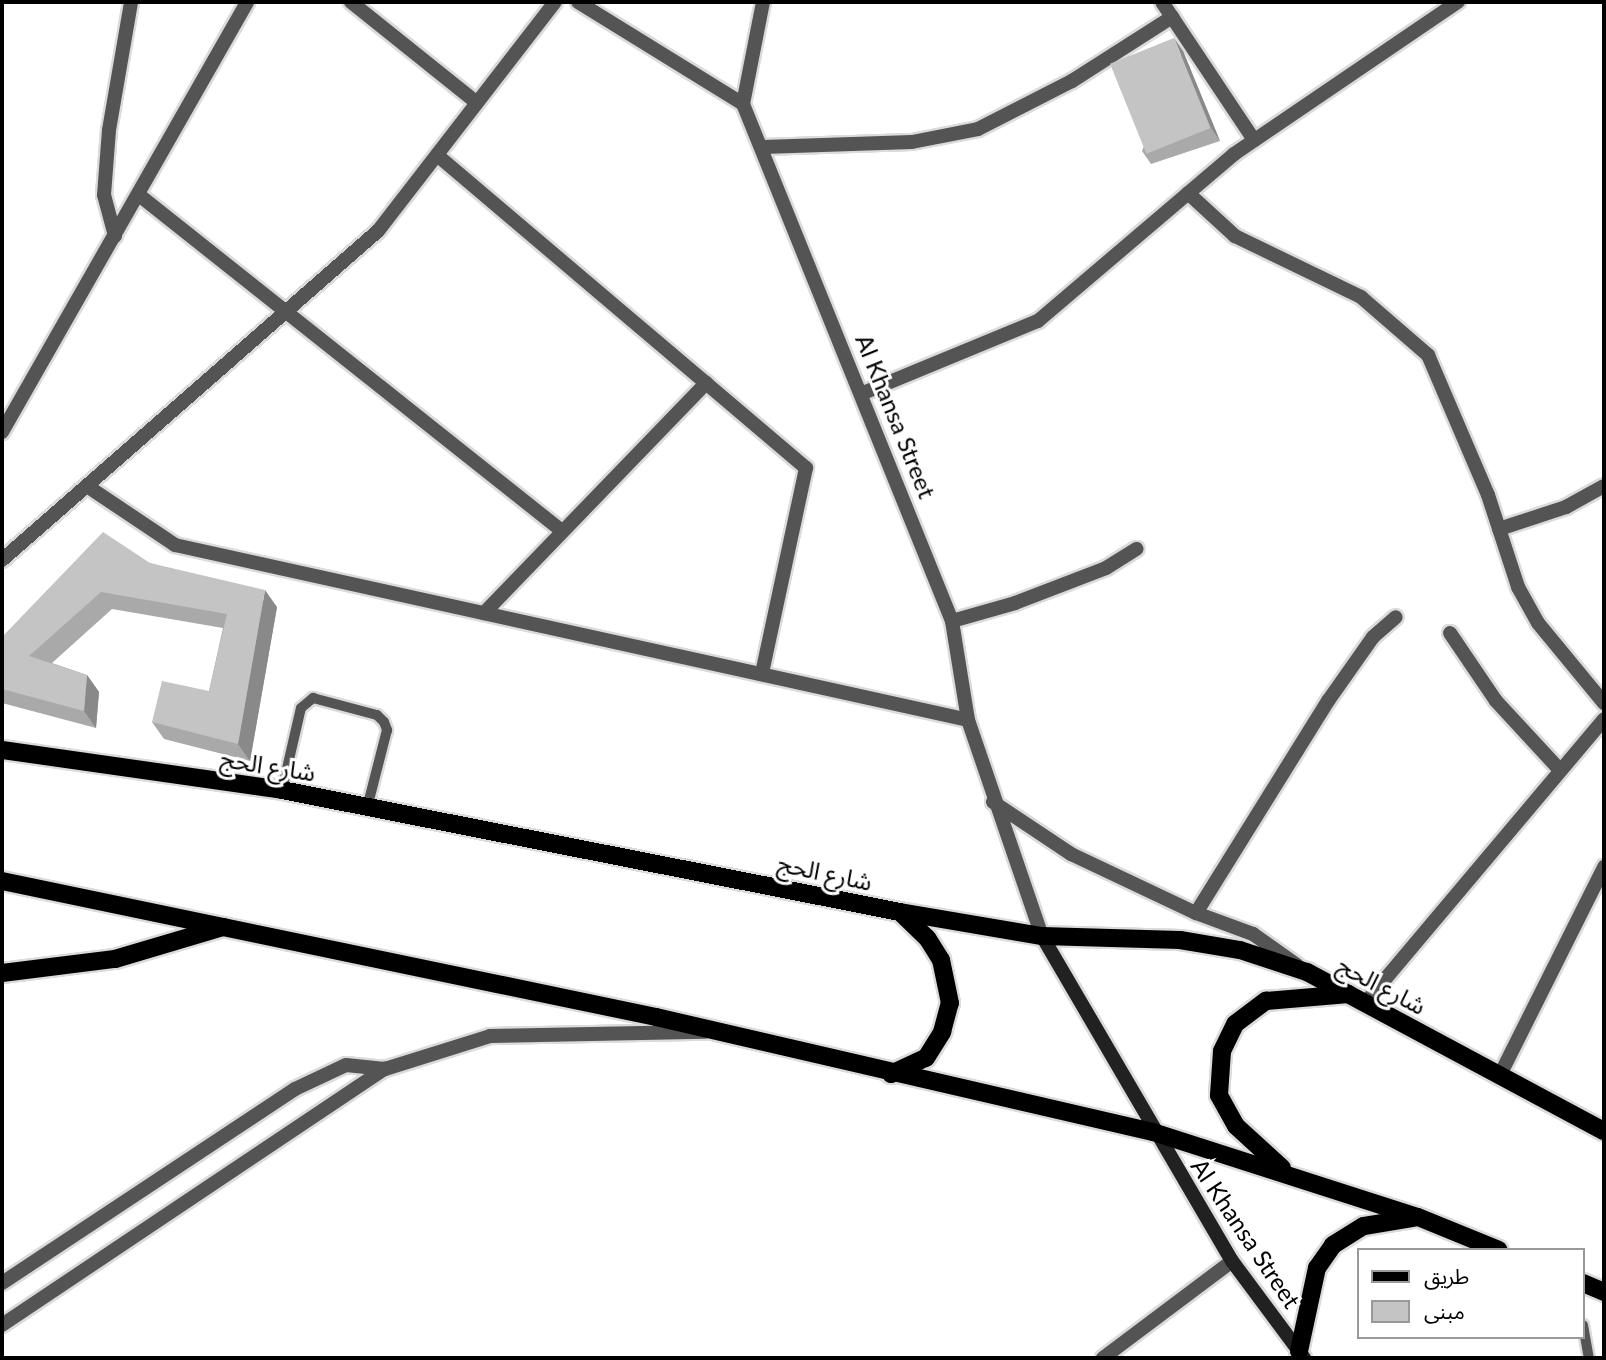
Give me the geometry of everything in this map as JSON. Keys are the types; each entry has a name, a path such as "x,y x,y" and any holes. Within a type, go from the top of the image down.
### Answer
{"main road":[{"name":"شارع الحج","path":"2,750 282,790 900,912 1042,936 1180,940 1240,950 1307,972 1604,1131"},
{"path":"2,881 715,1031 891,1074 1153,1132 1418,1217 1494,1248"},
{"path":"891,1074 926,1058 942,1032 950,1003 941,960 927,938 900,912"},
{"path":"2,973 115,959 224,927"},
{"path":"1287,1173 1236,1126 1219,1095 1222,1051 1235,1024 1266,1001 1349,994"},
{"path":"1302,1355 1317,1269 1333,1245 1364,1226 1418,1217"},
{"path":"1585,1284 1604,1292"}],"street":[{"path":"115,236 104,195 108,130 131,2"},
{"path":"2,432 247,2"},
{"path":"351,2 477,103"},
{"path":"2,560 379,231 555,2"},
{"path":"578,2 743,104 763,2"},
{"path":"1162,2 1254,139"},
{"path":"863,393 1038,321 1254,139 1458,2"},
{"path":"764,147 912,142 978,129 1072,81 1172,17"},
{"name":"Al Khansa Street","path":"743,104 764,147 953,621 968,720 993,802 1042,936 1153,1132 1232,1261 1302,1355"},
{"path":"437,155 806,468 762,674"},
{"path":"1188,193 1235,236 1361,297 1428,355 1499,528 1518,587 1538,623 1604,703"},
{"path":"139,195 284,313 562,531"},
{"path":"484,613 706,383"},
{"path":"87,486 175,545 968,720"},
{"path":"1499,528 1566,507 1604,486"},
{"path":"953,621 1015,603 1106,568 1137,549"},
{"path":"1196,914 1328,701 1373,637 1395,617"},
{"path":"1450,633 1496,701 1559,769"},
{"path":"1365,1003 1559,769 1604,719"},
{"path":"993,802 1071,854 1196,914 1253,934 1307,972"},
{"path":"1500,1075 1604,867"},
{"path":"2,1325 385,1069 490,1036 635,1037 715,1031"},
{"path":"2,1283 295,1089 346,1065 385,1069"},
{"path":"1103,1358 1232,1261"}],"lane":[{"path":"282,790 301,708 313,698 377,715 384,722 387,730 367,807"},
{"path":"1585,1336 1589,1358"}],"building":[{"path":"1174,38 1210,128 1146,154 1110,64"},
{"path":"103,532 150,563 265,590 238,744 152,722 162,681 209,691 227,614 101,592 29,656 87,675 84,711 2,689 2,637"}]}
